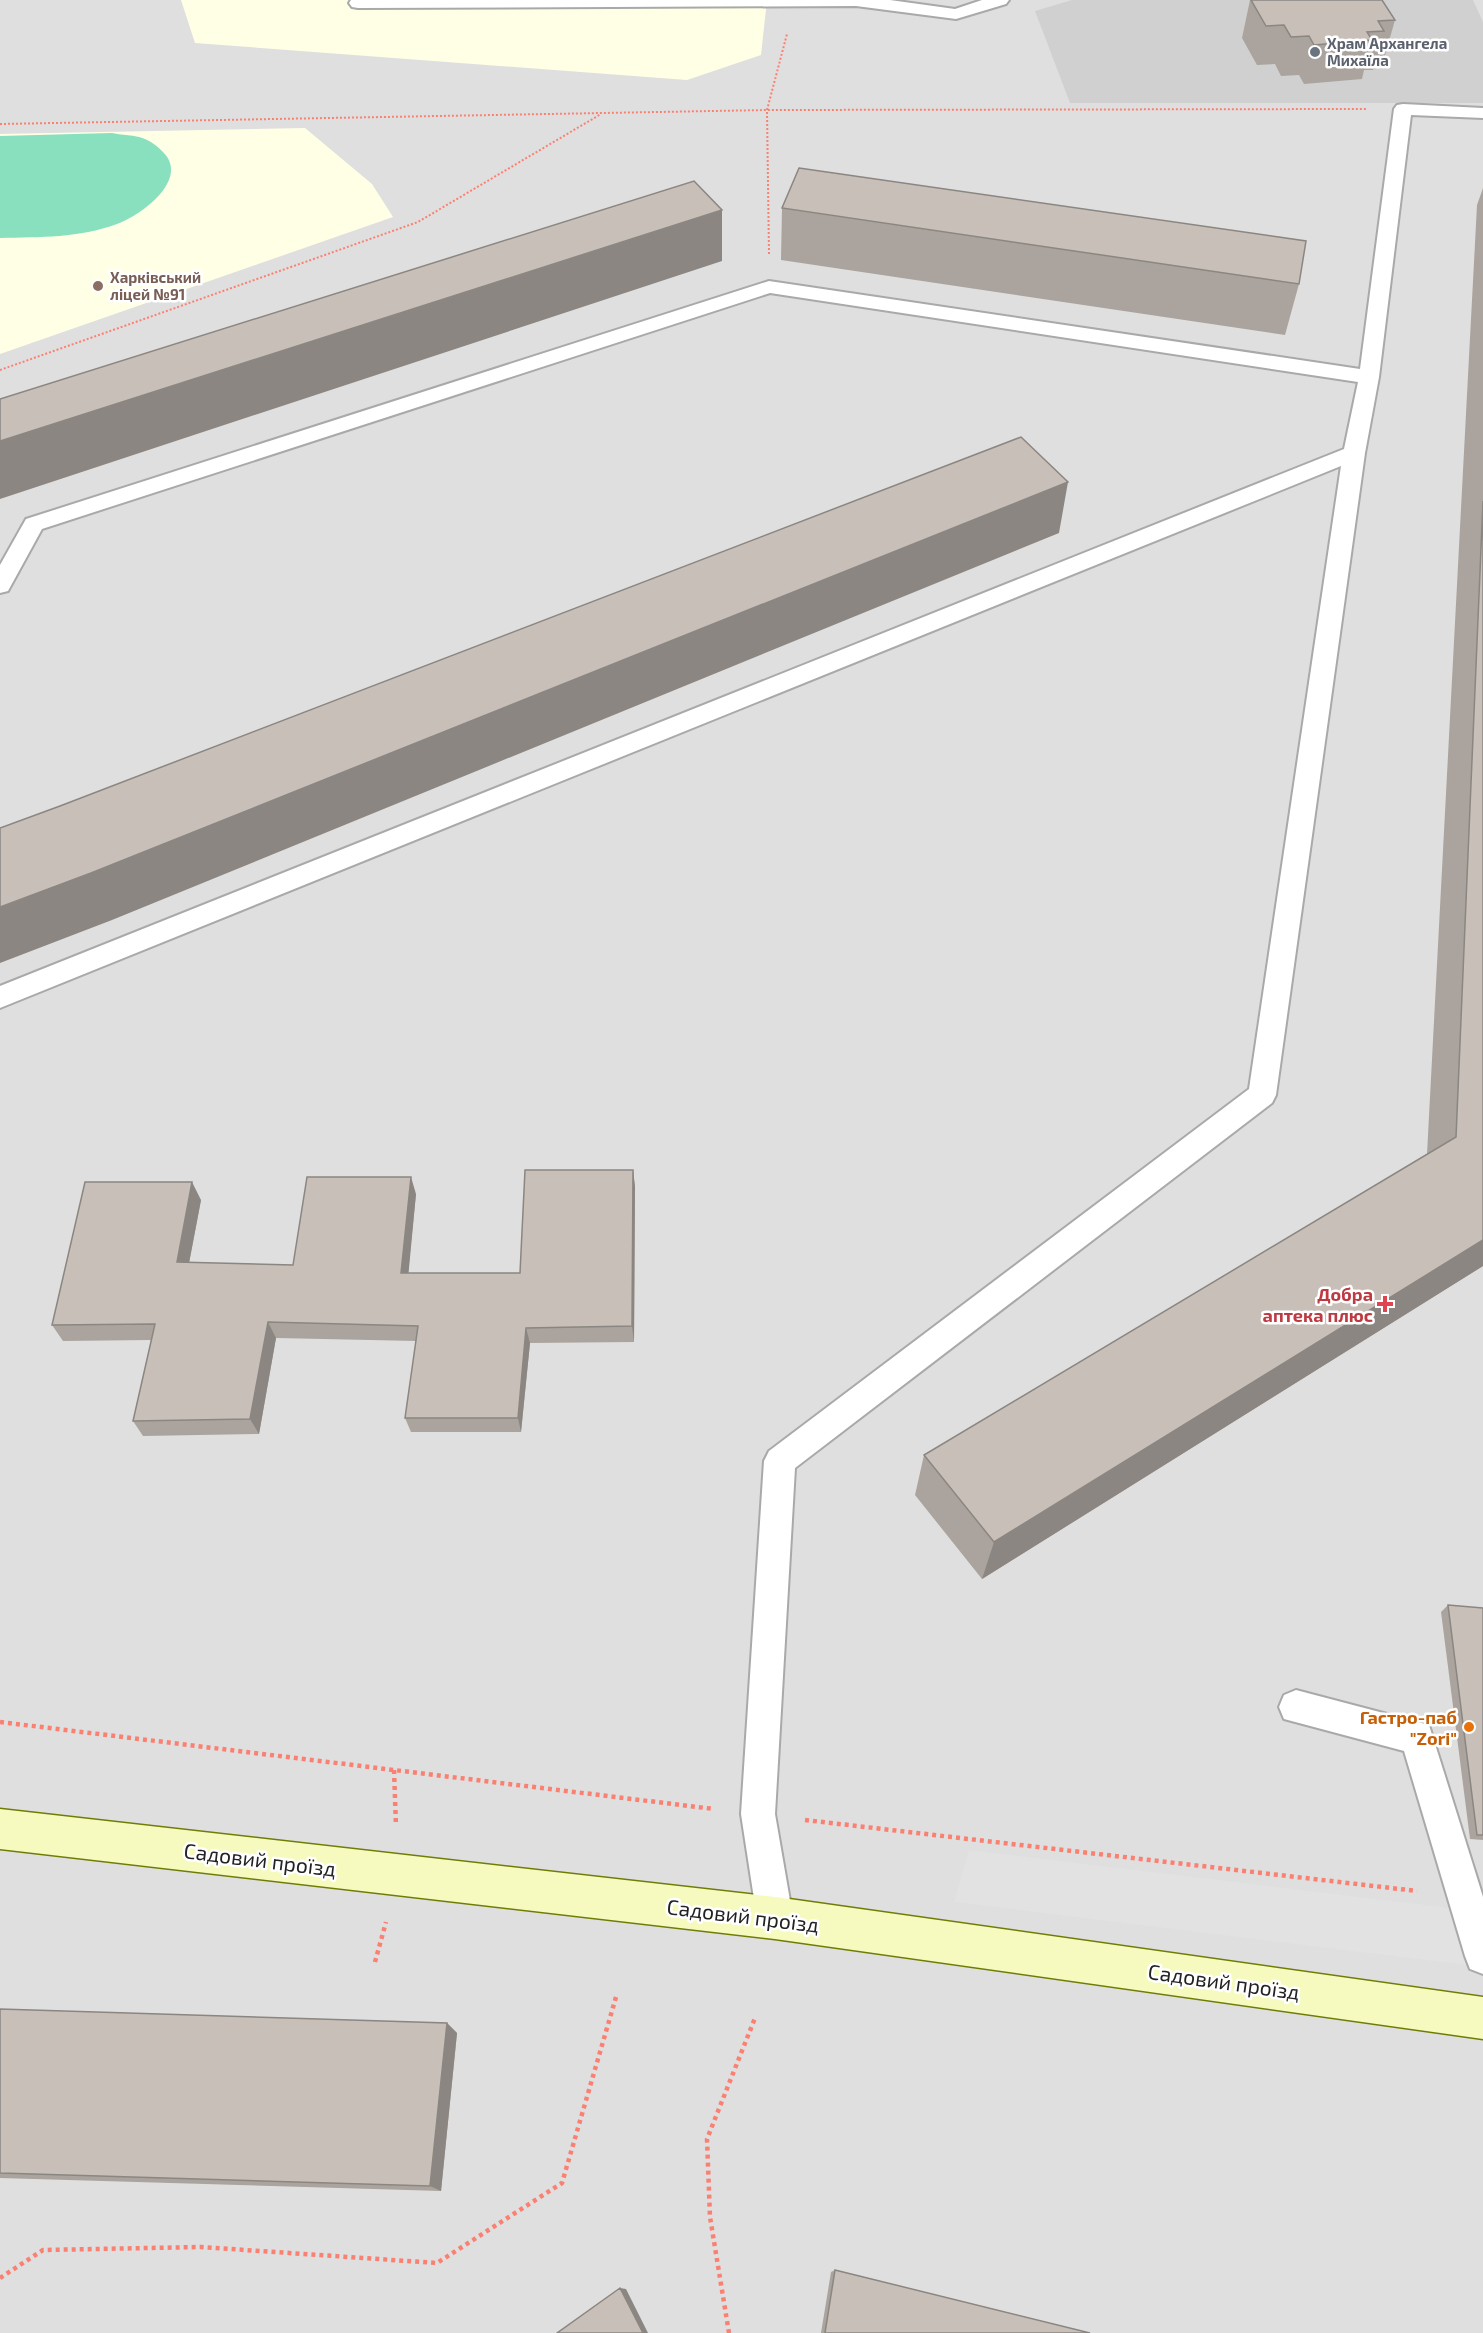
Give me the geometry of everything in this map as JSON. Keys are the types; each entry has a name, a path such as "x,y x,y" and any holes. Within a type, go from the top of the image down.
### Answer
{"street":[{"name":"Садовий проїзд","path":"0,1829 775,1918 1483,2018"}],"lane":[{"path":"358,3 851,1 956,14 1000,0"},
{"path":"775,1918 758,1814 780,1461 1262,1095 1354,453 1369,377 1402,109 1483,113"},
{"path":"0,585 34,524 769,287 1369,377"},
{"path":"0,997 1354,453"},
{"path":"1296,1707 1417,1737 1483,1956"}],"path":[{"path":"769,287 766,110 787,40 790,2"},
{"path":"0,124 766,110 1402,109"},
{"path":"0,370 418,222 602,114"},
{"path":"0,2278 43,2250 201,2247 437,2263 562,2183 616,1997"},
{"path":"729,2333 710,2217 707,2139 755,2018"}],"shaded area":[{"path":"0,0 1483,0 1483,2333 0,2333"},
{"path":"181,0 767,0 761,55 687,80 195,43"},
{"path":"1072,0 1473,0 1483,22 1483,103 1070,103 1035,11"},
{"name":"Харківський ліцей №91","path":"305,128 372,184 393,217 0,354 0,134"},
{"path":"969,1850 1483,1912 1483,1967 954,1902"}],"green space":[{"path":"112,133 136,136 149,141 162,151 170,162 171,173 167,184 149,205 127,220 103,229 59,236 0,238 0,136"}],"building":[{"path":"1251,0 1382,0 1395,20 1378,21 1384,31 1367,32 1372,40 1314,45 1309,36 1291,37 1284,25 1266,26"},
{"path":"799,168 1306,241 1299,284 782,208"},
{"path":"694,181 722,210 0,441 0,399"},
{"path":"1021,437 1068,482 91,873 0,907 0,828"},
{"path":"1483,501 1483,1240 994,1542 924,1455 1456,1137"},
{"path":"525,1170 633,1170 632,1326 526,1328 518,1418 405,1418 418,1326 268,1322 250,1419 133,1421 155,1324 52,1325 85,1182 192,1182 177,1262 293,1265 307,1177 411,1177 401,1273 520,1273"},
{"name":"Гастро-паб \"Zori\"","path":"1448,1605 1483,1608 1483,1835 1477,1835"},
{"path":"0,2009 447,2023 430,2186 0,2173"},
{"path":"835,2270 1090,2333 825,2333"},
{"path":"620,2288 643,2333 557,2333"}],"place":[{"name":"Храм Архангела Михаїла","path":"1315,52"},
{"name":"Харківський ліцей №91","path":"98,286"},
{"name":"Добра аптека плюс","path":"1385,1304"},
{"name":"Гастро-паб \"Zori\"","path":"1469,1727"}]}
